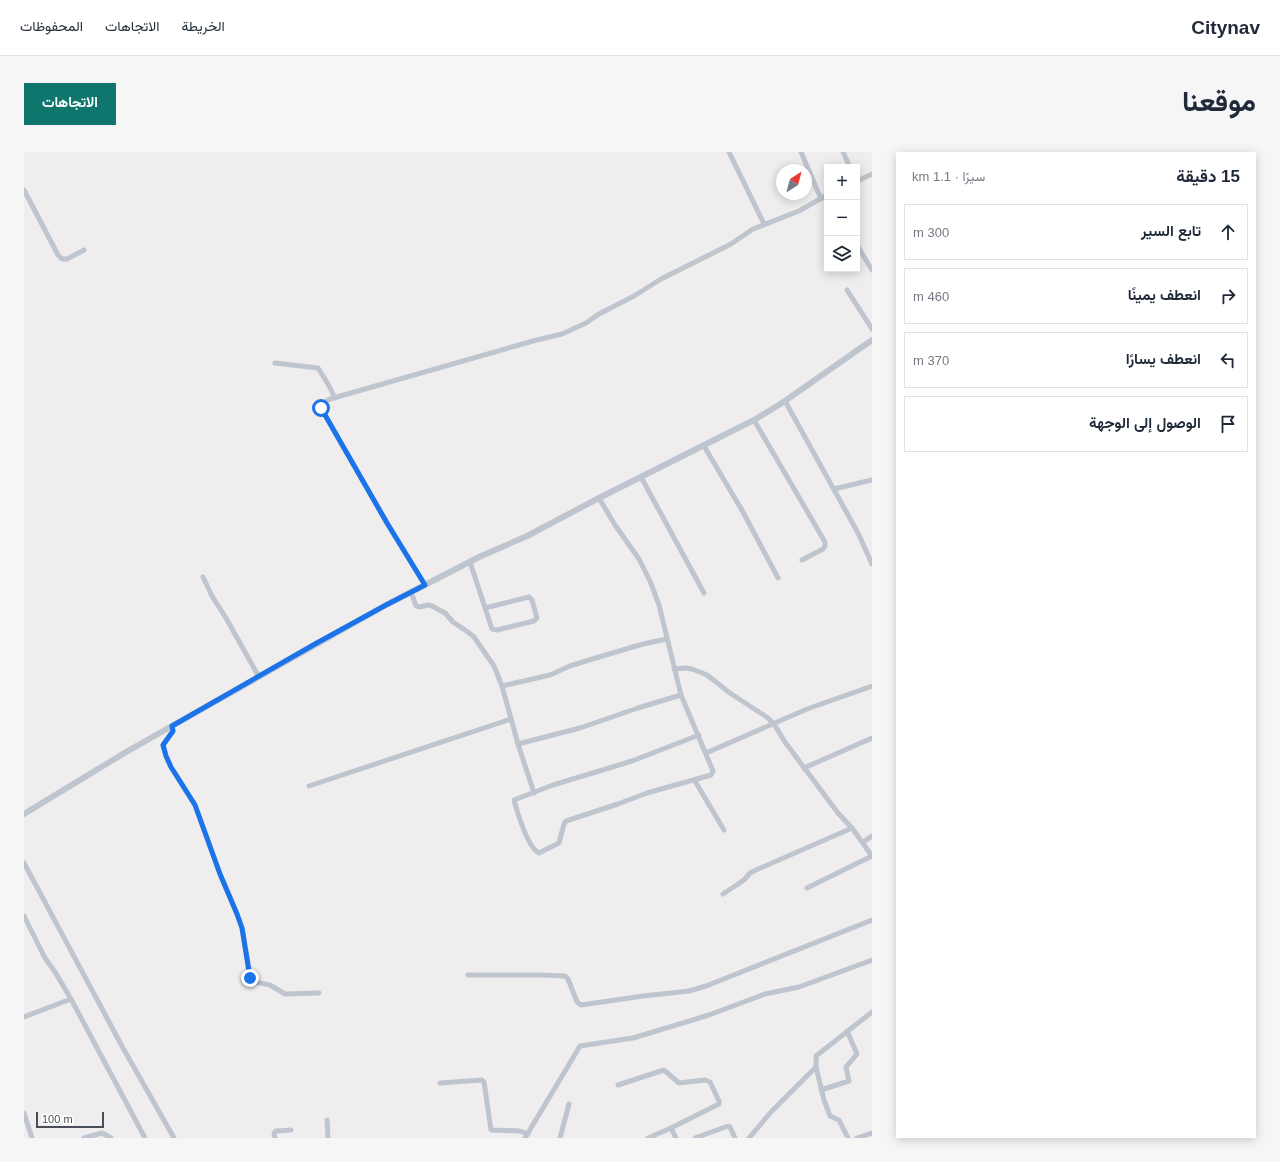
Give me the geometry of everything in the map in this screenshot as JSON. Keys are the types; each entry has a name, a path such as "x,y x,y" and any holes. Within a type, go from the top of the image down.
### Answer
{"street":[{"path":"729,152 764,224"},
{"path":"801,152 821,199"},
{"path":"843,152 849,164"},
{"path":"860,180 872,174"},
{"path":"24,190 62,259 67,259 84,250"},
{"path":"425,585 387,523 321,408 321,405 324,402 533,341 562,334 586,323 661,279 731,244 753,229 799,211 824,197"},
{"path":"860,250 872,270"},
{"path":"847,290 872,329"},
{"path":"24,814 126,752 315,644 411,592 470,562 527,536 754,420 785,401 872,340"},
{"path":"275,363 318,368 335,398"},
{"path":"785,401 858,533 872,564"},
{"path":"754,420 824,542 825,546 823,549 802,560"},
{"path":"704,446 743,512 778,578"},
{"path":"641,477 704,594"},
{"path":"834,489 872,480"},
{"path":"599,498 615,525 639,558 650,581 658,604 681,695 699,735 713,771 712,774 695,781 647,793 566,821 559,843 539,853 534,850 522,825 514,800 553,785 632,761 699,735"},
{"path":"470,562 485,608 492,628 494,630 534,621 537,618 532,600 529,597 485,608"},
{"path":"203,577 214,600 226,618 259,677"},
{"path":"411,592 416,606 420,607 427,605 442,610 453,622 468,632 494,666 502,686 518,744 534,793"},
{"path":"502,686 550,675 599,656 667,639"},
{"path":"674,669 686,668 707,675 774,724 804,768 838,813 863,842 872,856 807,888"},
{"path":"706,753 807,709 872,686"},
{"path":"518,744 580,728 681,695"},
{"path":"309,786 511,719"},
{"path":"172,726 173,731 163,745 166,756 176,777 195,805 220,874 237,914 242,928 251,979 254,982 270,985 285,994 319,993"},
{"path":"804,768 872,738"},
{"path":"695,781 724,830"},
{"path":"723,894 744,880 750,873 852,828"},
{"path":"863,842 872,836"},
{"path":"24,863 123,1048 174,1138"},
{"path":"24,916 45,958 56,972 145,1138"},
{"path":"468,975 564,976 568,979 577,1002 581,1005 689,991 722,981 872,920"},
{"path":"440,1083 482,1080 484,1082 491,1130 520,1131 527,1136 580,1046 640,1036 708,1015 765,994 799,987 872,960"},
{"path":"24,1018 70,1000"},
{"path":"848,1138 839,1120 830,1116 821,1090 816,1067 816,1056 872,1012"},
{"path":"821,1090 848,1081 846,1068 857,1054 847,1031"},
{"path":"749,1138 771,1112 816,1067"},
{"path":"618,1084 664,1070 679,1084 709,1080 713,1087 719,1104 648,1138"},
{"path":"560,1138 569,1104"},
{"path":"24,1113 32,1138"},
{"path":"327,1120 328,1138"},
{"path":"695,1138 728,1126 730,1127 735,1138"},
{"path":"671,1128 676,1138"},
{"path":"275,1138 275,1131 291,1130"},
{"path":"84,1138 102,1132 111,1138"},
{"path":"857,1138 872,1132"}],"route":[{"path":"250,978 242,928 237,914 230,901 195,805 171,767 163,745 172,734 174,729 172,726 273,670 315,644 425,585 387,523 321,408"}]}
